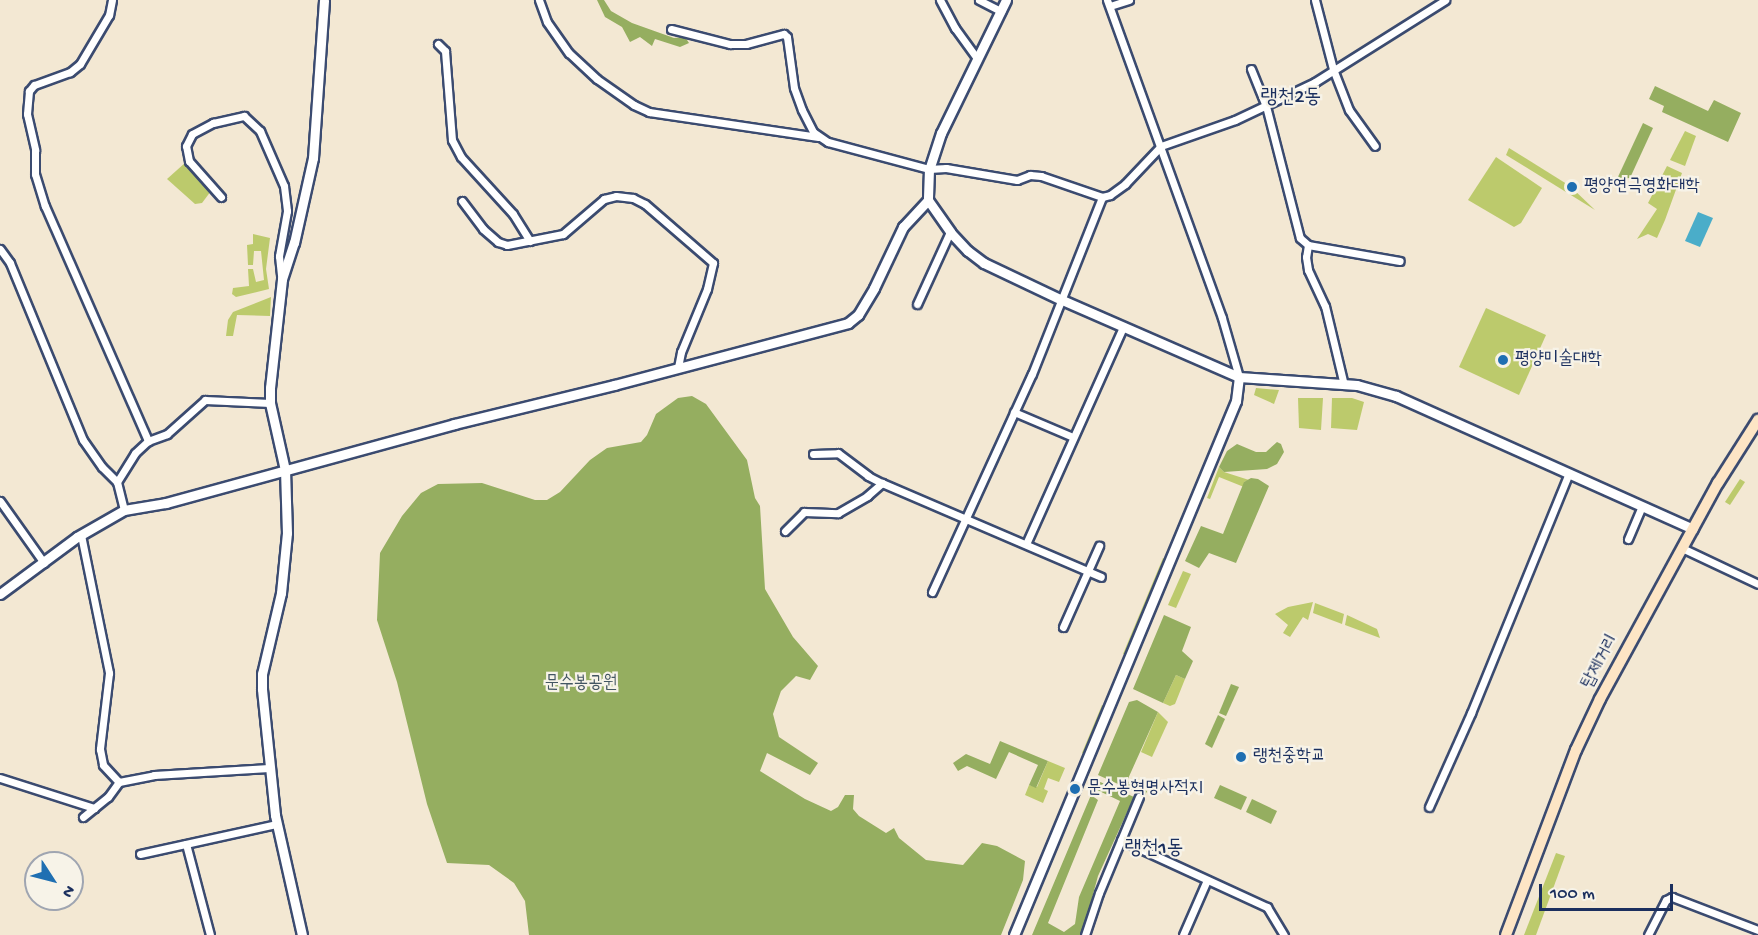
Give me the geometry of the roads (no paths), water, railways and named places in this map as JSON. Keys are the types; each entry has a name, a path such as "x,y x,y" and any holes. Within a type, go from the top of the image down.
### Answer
{"main road":[{"name":"탑제거리","path":"1506,935 1576,750 1600,699 1682,548 1758,420"}],"street":[{"path":"112,0 109,15 80,64 70,72 34,85 29,91 27,114 35,150 35,174 45,206 148,441"},
{"path":"302,935 276,824 262,674 280,593 287,533 285,470 270,403 282,279 294,243 313,158 324,0"},
{"path":"539,0 547,22 568,53 597,79 634,105 649,112 818,137 895,162 929,169 946,168 1017,180 1030,175 1041,176 1102,197 1110,195 1125,184 1161,146 1236,120 1266,106 1333,69 1445,0"},
{"path":"940,0 955,28 977,58"},
{"path":"979,0 1001,11"},
{"path":"0,594 81,535 124,510 166,503 454,424 848,323 858,315 874,288 903,228 927,200 929,169 941,133 1006,0"},
{"path":"1014,935 1236,401 1239,377 1222,318 1109,3 1130,0"},
{"path":"1315,0 1333,69 1349,110 1375,146"},
{"path":"671,28 730,44 746,44 784,34 787,37 794,88 818,137"},
{"path":"438,44 445,51 452,140 461,157 513,213 530,241"},
{"path":"1251,69 1266,106 1300,238 1308,245 1400,261"},
{"path":"221,197 189,161 186,146 192,134 213,123 244,116 260,131 284,186 287,211 279,256 282,279"},
{"path":"462,201 483,229 498,242 507,245 563,234 597,202 616,196 633,198 645,204 713,263 707,289 681,352 678,368"},
{"path":"932,592 1014,412 1062,300 1102,197"},
{"path":"927,200 950,232 984,263 1062,300 1239,377 1357,385 1396,396 1693,529"},
{"path":"917,304 950,232"},
{"path":"1308,245 1306,257 1308,270 1325,306 1344,385"},
{"path":"0,249 10,263 83,440 102,468 117,483 124,510"},
{"path":"1026,544 1123,327"},
{"path":"117,483 135,453 148,441 167,434 205,400 270,403"},
{"path":"1014,412 1073,437"},
{"path":"813,454 838,453 868,476 882,483 1101,577"},
{"path":"1429,807 1471,713 1569,473"},
{"path":"785,531 804,512 838,513 867,496 882,483"},
{"path":"0,501 44,563"},
{"path":"1628,539 1642,506"},
{"path":"81,535 109,673 100,749 103,765 120,782"},
{"path":"1063,627 1099,546"},
{"path":"1682,548 1758,584"},
{"path":"83,817 108,797 120,782 154,775 269,768"},
{"path":"0,778 94,808"},
{"path":"1085,935 1139,797"},
{"path":"140,854 276,824"},
{"path":"1121,840 1267,907 1284,935"},
{"path":"186,844 210,935"},
{"path":"1183,935 1207,880"},
{"path":"1648,935 1666,900 1672,897 1758,930"}],"water":[{"path":"1698,212 1713,218 1700,247 1685,241"}],"place":[{"name":"평양연극영화대학","path":"1572,187"},
{"name":"평양미술대학","path":"1503,360"},
{"name":"랭천중학교","path":"1241,757"},
{"name":"문수봉혁명사적지","path":"1075,789"}],"district":[{"name":"랭천2동","path":"1291,99"},
{"name":"랭천1동","path":"1154,850"}],"park label":[{"name":"문수봉공원","path":"581,684"}]}
